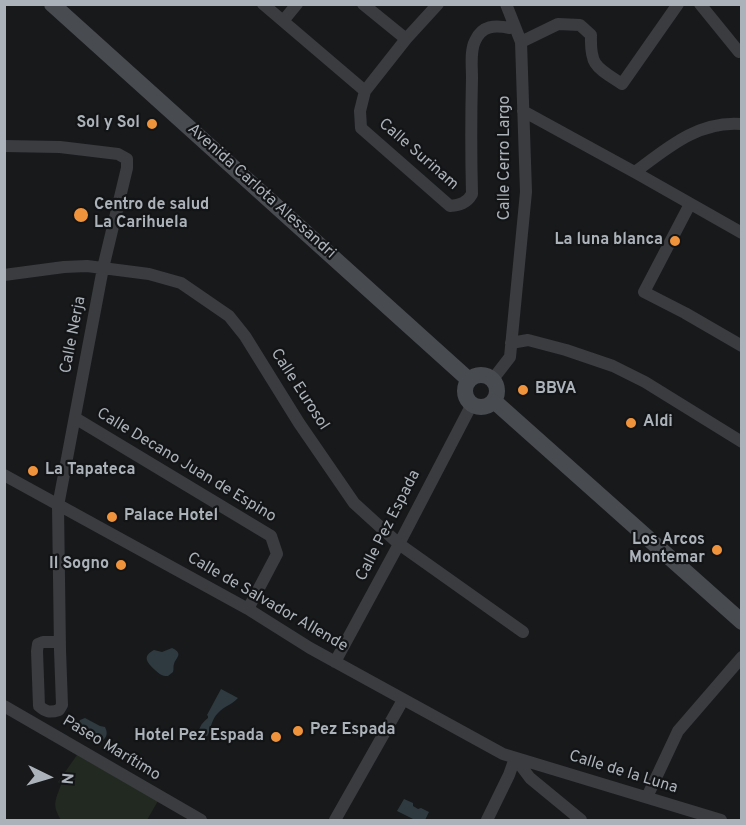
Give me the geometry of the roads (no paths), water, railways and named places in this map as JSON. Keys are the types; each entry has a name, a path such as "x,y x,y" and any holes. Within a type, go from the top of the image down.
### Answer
{"main road":[{"name":"Avenida Carlota Alessandri","path":"52,4 469,380"},
{"path":"480,375 493,379 498,390 494,401 485,407 477,407 467,399 465,391 469,380 480,375"},
{"path":"494,401 741,622"}],"street":[{"path":"263,4 365,91"},
{"path":"283,21 297,4"},
{"path":"363,4 406,39"},
{"name":"Calle Surinam","path":"438,4 406,39 365,91 360,111 361,128 450,206 469,200 472,194 471,126 474,41 485,28 493,26 510,28 514,24"},
{"name":"Calle Cerro Largo","path":"493,379 510,357 526,192 521,42 506,4"},
{"path":"521,42 558,24 580,25 591,34 590,53 595,64 622,84 678,4"},
{"path":"700,4 739,52"},
{"path":"523,111 741,233"},
{"path":"635,172 678,140 707,127 729,123 741,124"},
{"name":"Calle Nerja","path":"4,146 60,147 118,154 127,159 127,168 103,268 58,506 62,705 59,710 45,711 39,706 38,644 60,642"},
{"path":"690,204 644,292 741,346"},
{"name":"Calle Eurosol","path":"4,275 87,266 149,274 181,283 229,315 354,503 399,544 524,632"},
{"path":"511,343 528,340 613,366 645,382 741,442"},
{"name":"Calle Pez Espada","path":"335,662 472,404"},
{"name":"Calle Decano Juan de Espino","path":"75,418 271,536 277,554 248,609"},
{"name":"Calle de Salvador Allende","path":"4,475 248,609 310,648 403,700 514,758"},
{"path":"647,797 678,731 741,657"},
{"path":"335,820 403,700"},
{"name":"Paseo Marítimo","path":"4,706 201,820"},
{"path":"488,820 509,775 514,758"},
{"path":"514,758 530,778 581,820"},
{"name":"Calle de la Luna","path":"514,758 721,820"}],"place":[{"name":"Sol y Sol","path":"152,124"},
{"name":"Centro de salud La Carihuela","path":"81,215"},
{"name":"La luna blanca","path":"675,241"},
{"name":"BBVA","path":"523,390"},
{"name":"Aldi","path":"631,423"},
{"name":"La Tapateca","path":"33,471"},
{"name":"Palace Hotel","path":"112,517"},
{"name":"Los Arcos Montemar","path":"717,550"},
{"name":"Il Sogno","path":"121,565"},
{"name":"Pez Espada","path":"298,731"},
{"name":"Hotel Pez Espada","path":"276,737"}]}
